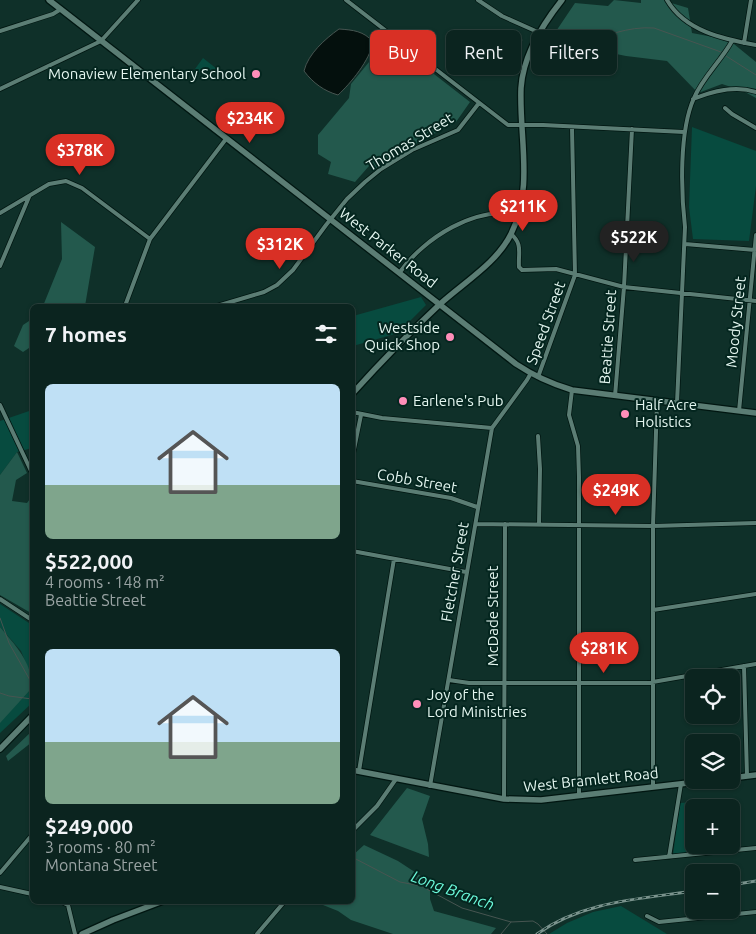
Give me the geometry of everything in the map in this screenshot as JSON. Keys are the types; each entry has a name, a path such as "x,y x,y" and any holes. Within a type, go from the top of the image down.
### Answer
{"street":[{"name":"West Parker Road","path":"49,0 330,220 531,373 572,390 756,413"},
{"path":"0,89 101,41 138,0"},
{"path":"346,0 508,126 572,126 684,132"},
{"path":"478,0 502,16 535,30"},
{"path":"541,30 562,0"},
{"path":"667,0 675,10 695,27 706,33 732,41 756,45"},
{"path":"744,43 752,0"},
{"path":"0,31 53,14 61,9"},
{"path":"677,403 686,227 682,205 684,132 693,99 732,41"},
{"path":"355,391 440,304 487,264 511,234 522,207 524,186 522,87 523,76 531,52"},
{"path":"693,99 710,92 726,90 741,89 756,92"},
{"name":"Thomas Street","path":"224,304 264,292 277,285 293,270 347,199 365,182 412,150 458,130 479,104"},
{"path":"724,108 756,128"},
{"name":"Speed Street","path":"538,377 575,275 572,126"},
{"name":"Beattie Street","path":"615,396 624,287 632,129"},
{"path":"126,304 150,239 226,139"},
{"path":"0,213 55,182 71,182 82,188 150,239"},
{"path":"0,266 29,197"},
{"path":"400,272 427,243 456,226 477,218 497,214 518,216"},
{"path":"511,234 519,244 518,264 520,269 556,269 624,287 756,301"},
{"name":"Moody Street","path":"739,411 756,236"},
{"path":"685,244 754,250"},
{"name":"Fletcher Street","path":"430,786 492,428 528,380 531,373"},
{"path":"572,390 570,415 578,452 579,795"},
{"path":"654,787 653,526 657,401"},
{"path":"0,405 30,468"},
{"path":"355,413 492,428"},
{"path":"355,444 361,415"},
{"path":"538,436 540,468 539,524"},
{"name":"Cobb Street","path":"355,482 451,498 477,507"},
{"path":"476,524 653,526 756,523"},
{"name":"McDade Street","path":"504,798 505,524"},
{"path":"355,552 466,572"},
{"path":"360,771 394,559"},
{"path":"653,610 756,594"},
{"path":"0,599 30,619"},
{"path":"449,680 459,682 578,684 653,682 756,664"},
{"path":"744,666 747,776"},
{"path":"0,749 30,718"},
{"name":"West Bramlett Road","path":"355,770 430,786 504,798 532,800 685,784"},
{"path":"740,777 756,775"},
{"path":"355,828 377,806 396,779"},
{"path":"670,857 681,784"},
{"path":"0,873 30,837"},
{"path":"635,860 756,848"},
{"path":"0,887 30,894"},
{"path":"70,904 75,934"},
{"path":"82,934 155,904"},
{"path":"257,934 282,904"},
{"path":"647,916 659,922 756,912"}],"green space":[{"path":"614,0 641,3 641,0 668,0 668,2 688,8 692,33 729,40 756,62 756,98 743,91 722,84 698,93 667,61 617,54 617,30 557,30 575,3 608,6"},
{"path":"203,58 217,69 209,79 195,69"},
{"path":"369,62 370,75 435,75 470,102 456,122 375,169 369,166 355,182 328,174 331,162 318,154 318,135 349,98 351,84"},
{"path":"692,127 756,151 756,186 749,241 693,239 689,207"},
{"path":"61,222 95,247 85,304 44,304 62,259"},
{"path":"421,297 426,305 398,333 355,345 355,315"},
{"path":"30,320 30,347 23,352 14,346 23,325"},
{"path":"30,411 30,449 17,452 0,475 0,421"},
{"path":"17,452 27,473 16,480 12,501 27,503 30,499 30,612 0,595 0,475"},
{"path":"0,604 30,624 30,673 21,651 0,627"},
{"path":"0,627 22,655 30,670 30,690 0,723"},
{"path":"30,690 30,705 0,733 0,698 19,702"},
{"path":"30,733 30,744 8,761 6,756"},
{"path":"407,788 430,796 422,819 429,857 370,835"},
{"path":"680,803 685,803 685,854 673,855"},
{"path":"364,845 398,861 430,882 430,899 434,911 496,928 491,934 393,934 351,920 338,911 320,904 355,904 355,853"},
{"path":"621,906 667,934 549,934 567,923 593,912"}],"shaded area":[{"path":"339,29 362,33 370,38 370,51 364,64 338,95 319,86 304,71 309,59 323,42"}],"waterway":[{"path":"617,33 654,28 721,52"},
{"path":"726,56 756,75"},
{"path":"0,618 9,643 30,680"},
{"name":"Long Branch","path":"0,693 30,699"},
{"name":"Long Branch","path":"355,859 400,882 421,886 462,908 511,922 533,921 547,934"},
{"path":"501,934 511,922"}],"railway":[{"path":"740,884 756,881"},
{"path":"537,934 573,914 593,908 633,899 685,892"}],"place":[{"name":"Monaview Elementary School","path":"256,74"},
{"name":"Westside Quick Shop","path":"450,337"},
{"name":"Earlene's Pub","path":"403,401"},
{"name":"Half Acre Holistics","path":"625,414"},
{"name":"Joy of the Lord Ministries","path":"417,704"}]}
